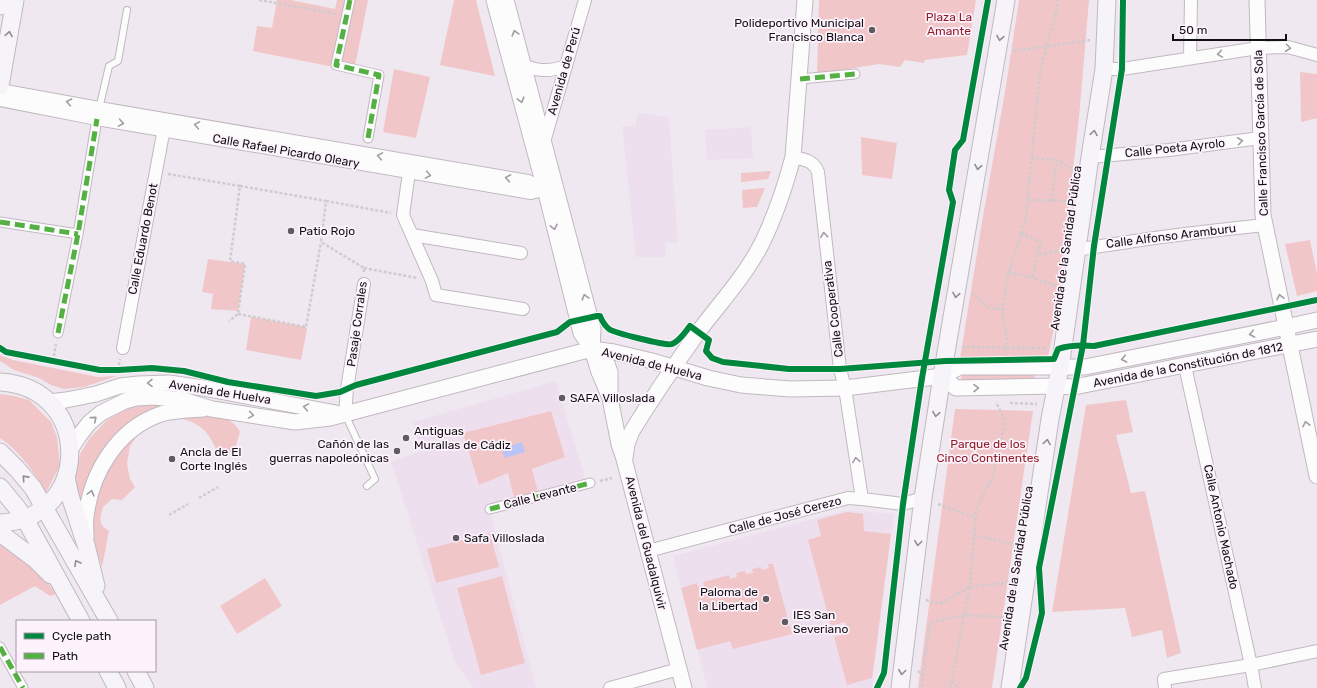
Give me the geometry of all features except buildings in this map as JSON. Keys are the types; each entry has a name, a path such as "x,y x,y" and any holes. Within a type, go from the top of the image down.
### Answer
{"main road":[{"path":"0,6 1,0"},
{"path":"0,86 15,0"},
{"path":"900,688 934,499 942,376 1006,0"},
{"name":"Avenida de la Sanidad Pública","path":"1010,688 1044,458 1060,368 1070,250 1090,157 1104,69 1107,0"},
{"path":"0,372 7,382 32,390 49,402 63,421 68,436 70,450 70,463 66,477 56,494 45,507 24,519 9,523 0,523"},
{"path":"0,452 27,480 45,507 106,615"},
{"path":"66,477 70,496 106,615"},
{"path":"0,487 18,509 80,620"},
{"path":"0,533 36,560 61,585"},
{"path":"109,672 118,688"},
{"path":"137,672 145,688"}],"street":[{"path":"350,0 336,65 379,75 368,138"},
{"name":"Avenida del Guadalquivir","path":"494,0 544,142 550,189"},
{"name":"Avenida del Guadalquivir","path":"506,0 517,64 550,189 581,333 592,349 599,372 610,398 619,444 684,688"},
{"name":"Avenida de Perú","path":"544,142 585,0"},
{"path":"624,459 627,444 632,432 673,369 746,269 760,246 774,217 788,177 793,157 805,0"},
{"path":"1190,58 1191,0"},
{"name":"Calle Francisco García de Sola","path":"1257,0 1263,215 1317,476"},
{"path":"1104,69 1122,69 1258,48 1288,47 1317,55"},
{"path":"517,64 541,71 566,66"},
{"path":"800,79 855,74"},
{"name":"Calle Rafael Picardo Oleary","path":"0,90 98,113"},
{"name":"Calle Rafael Picardo Oleary","path":"0,100 98,113 409,167 531,193 550,189"},
{"path":"58,333 78,234 98,113"},
{"name":"Calle Eduardo Benot","path":"123,348 165,125"},
{"name":"Calle Poeta Ayrolo","path":"1090,157 1169,150 1260,138"},
{"name":"Calle Cooperativa","path":"793,157 815,164 818,172 840,370 845,388 862,499"},
{"path":"409,167 404,215 432,281 436,295 523,310"},
{"path":"0,222 78,234"},
{"name":"Calle Alfonso Aramburu","path":"1070,250 1169,235 1265,225"},
{"path":"412,235 521,253"},
{"name":"Pasaje Corrales","path":"345,414 347,389 364,284"},
{"name":"Avenida de la Constitución de 1812","path":"1317,320 1085,367 960,366 942,376 956,388 1074,387 1317,339"},
{"name":"Avenida de Huelva","path":"70,450 89,424 101,413 125,401 136,398 183,400 212,409 294,422 330,418 592,349 622,354 673,369 741,385 790,389 845,388 942,376"},
{"name":"Calle Antonio Machado","path":"1185,366 1255,688"},
{"name":"Avenida de Huelva","path":"49,402 96,394 126,385 168,383 345,414"},
{"path":"86,545 86,517 95,480 112,450 126,435 142,423 161,414 177,411 212,409"},
{"name":"Calle Levante","path":"490,509 590,483"},
{"name":"Calle de José Cerezo","path":"648,551 848,498 903,504 934,499"},
{"path":"0,647 24,688"},
{"path":"1165,688 1164,679 1251,665 1317,651"},
{"path":"610,688 679,669"}],"lane":[{"path":"98,113 109,66 118,61 127,10"},
{"path":"345,414 375,479 367,486"}],"path":[{"path":"259,0 347,15"},
{"path":"1001,367 1007,338 1002,310 1009,272 1026,218 1040,71 1057,8 1057,0"},
{"path":"1014,44 1013,51 1092,40"},
{"path":"1032,158 1057,160 1074,171"},
{"path":"1051,201 1057,160"},
{"path":"156,172 404,215"},
{"path":"229,322 238,314 245,264 230,261 240,186"},
{"path":"1028,200 1070,202"},
{"path":"238,314 306,327 321,242 326,201"},
{"path":"1021,233 1041,243 1037,255 1033,278"},
{"path":"1037,255 1070,250"},
{"path":"364,268 432,281"},
{"path":"1009,272 1058,286"},
{"path":"968,298 970,290 987,307 1002,310"},
{"path":"45,360 56,362 58,333"},
{"path":"958,347 1005,349 1050,348"},
{"path":"113,371 126,370"},
{"path":"950,688 970,587 976,510 993,476 1005,421 995,399 997,388"},
{"path":"989,402 1040,405"},
{"path":"199,498 218,487"},
{"path":"934,499 937,511"},
{"path":"934,499 976,518"},
{"path":"169,515 188,504"},
{"path":"974,535 1019,546"},
{"path":"926,593 925,602 939,604 970,587 1014,581"},
{"path":"922,688 930,623 964,615 1009,617"},
{"path":"916,676 916,669 923,676"},
{"path":"951,682 961,688"}],"shaded area":[{"path":"637,113 669,117 678,243 665,243 666,257 636,257 622,126 636,127"},
{"path":"751,127 753,158 707,160 705,130"},
{"name":"Safa Villoslada","path":"556,381 585,478 488,504 536,688 474,688 455,663 391,461 420,452 413,422"},
{"name":"IES San Severiano","path":"847,510 894,514 872,688 707,688 673,556"}],"green space":[{"path":"277,0 291,0 335,9 337,0 368,0 354,71 253,51 257,26 272,28"},
{"path":"454,0 476,0 495,76 440,65"},
{"name":"Polideportivo Municipal Francisco Blanca","path":"819,0 976,0 967,55 925,60 924,63 905,60 900,67 879,64 817,74"},
{"path":"1019,0 1089,0 1079,118 1055,324 1048,356 960,359 1005,92"},
{"path":"394,69 430,77 416,138 383,132"},
{"path":"1300,72 1317,74 1317,118 1301,122"},
{"path":"861,137 897,143 892,179 862,175"},
{"path":"771,171 768,179 741,182 741,173"},
{"path":"765,188 757,207 743,208 742,190"},
{"path":"1310,240 1317,274 1317,291 1297,296 1285,244"},
{"path":"208,259 245,264 238,311 211,309 213,294 202,292"},
{"path":"251,317 306,327 307,329 301,360 246,350"},
{"path":"0,355 13,360 98,377 117,376 84,387 64,389 51,385 39,378 14,370 0,361"},
{"path":"962,373 1034,373 1035,380 961,380"},
{"path":"0,394 29,400 51,422 57,437 60,466 46,492 20,456 0,438"},
{"path":"1126,400 1133,432 1116,435 1131,493 1145,491 1181,653 1167,658 1162,630 1132,637 1125,608 1052,612 1086,405"},
{"path":"145,404 177,404 153,409 138,416 112,439 83,510 76,492 76,472 80,454 90,438 107,420 125,410"},
{"name":"Parque de los Cinco Continentes","path":"955,409 1033,411 992,688 918,688"},
{"path":"551,411 565,457 532,469 538,492 514,498 508,473 479,485 463,433"},
{"path":"188,414 217,416 231,421 240,432 234,452 218,453 212,440 200,426 180,418"},
{"path":"136,433 135,439 130,446 127,464 130,479 135,487 122,500 112,499 103,507 101,514 101,523 109,531 102,567 94,543 93,508 103,475"},
{"path":"847,512 863,514 864,531 891,534 872,678 847,685 834,637 848,633 845,622 831,626 808,540 821,536 817,520"},
{"path":"490,533 499,567 436,583 427,549"},
{"path":"0,540 42,575 56,594 50,596 35,586 0,605"},
{"path":"768,564 773,564 792,634 733,649 730,641 697,650 681,588 697,583 698,587 704,585 703,582 729,575 730,579 737,577 736,573 745,571 746,574 753,573 752,569 761,567 762,570 769,568"},
{"path":"502,576 525,663 481,675 457,588"},
{"path":"265,578 282,606 237,634 220,606"}],"water":[{"path":"522,442 525,452 505,458 501,449"}],"marked path":[{"path":"350,0 336,65 379,75 368,138"},
{"path":"800,79 855,74"},
{"path":"58,333 78,234 97,119"},
{"path":"0,222 78,234"},
{"path":"490,509 590,483"},
{"path":"0,647 23,688"}],"cycle path":[{"path":"877,688 884,673 903,504 922,378 953,202 949,190 955,150 963,140 988,0"},
{"path":"1020,688 1026,678 1042,613 1039,568 1083,345 1094,246 1122,69 1123,0"},
{"path":"0,348 6,352 100,370 152,368 184,371 228,382 316,396 340,392 356,385 557,332 570,322 597,316 600,316 606,326 613,331 640,339 668,344 672,344 677,341 690,326 709,340 706,351 712,358 723,362 789,369 840,369 945,361 1054,359 1058,349 1062,348 1085,345 1094,346 1317,300"}],"place":[{"name":"Polideportivo Municipal Francisco Blanca","path":"872,30"},
{"name":"Patio Rojo","path":"291,231"},
{"name":"SAFA Villoslada","path":"562,398"},
{"name":"Antiguas Murallas de Cádiz","path":"406,438"},
{"name":"Cañón de las guerras napoleónicas","path":"397,451"},
{"name":"Ancla de El Corte Inglés","path":"172,459"},
{"name":"Safa Villoslada","path":"456,538"},
{"name":"Paloma de la Libertad","path":"766,599"},
{"name":"IES San Severiano","path":"785,622"}],"park label":[{"name":"Plaza La Amante","path":"949,24"}]}
